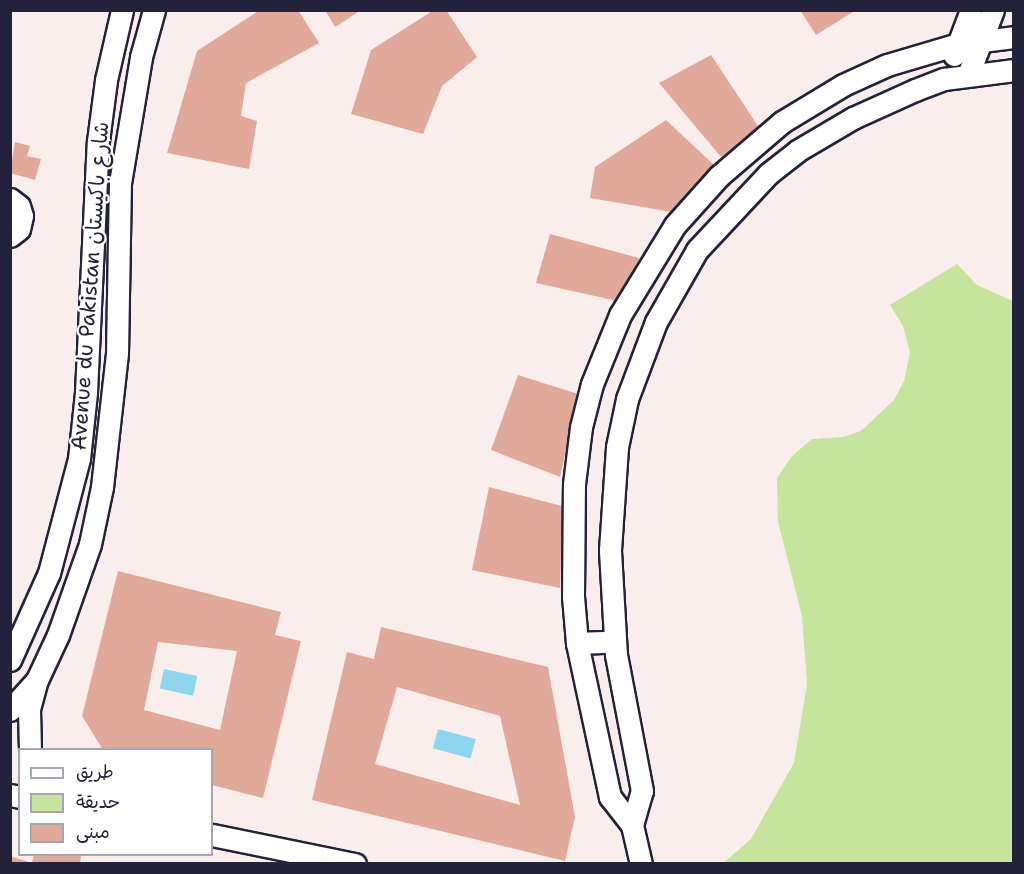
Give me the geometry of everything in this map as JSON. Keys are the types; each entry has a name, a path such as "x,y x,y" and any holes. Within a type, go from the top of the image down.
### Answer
{"street":[{"name":"Avenue du Pakistan شارع باكيستان","path":"10,660 49,573 66,520 79,459 98,141 106,80 122,10"},
{"name":"Avenue du Pakistan شارع باكيستان","path":"10,710 37,680 74,594 90,544 102,488 117,353 120,183 141,57 154,10"},
{"path":"944,79 971,10"},
{"path":"968,75 993,10"},
{"path":"641,864 632,825 610,797 577,643 572,539 581,427 592,384 620,315 656,253 719,177 782,122 869,73 958,44 1014,37"},
{"path":"632,825 642,791 615,642 610,550 617,447 640,358 671,294 697,250 725,216 790,157 853,118 944,79 1014,70"},
{"path":"10,199 19,206 21,216 19,229 10,236"},
{"path":"577,643 615,642"},
{"path":"30,748 28,709 37,680"},
{"path":"213,835 356,864"}],"green space":[{"path":"957,264 977,285 1013,301 1013,863 722,864 751,839 794,763 807,684 802,616 778,522 777,478 792,456 812,439 843,437 861,431 894,400 904,381 910,353 903,326 890,305"}],"water":[{"path":"164,669 197,676 193,696 160,689"},
{"path":"438,729 476,739 470,758 433,748"}],"building":[{"path":"260,10 298,10 319,43 246,83 241,116 257,121 249,169 167,153 197,51"},
{"path":"325,10 361,10 335,27"},
{"path":"434,10 446,10 477,57 442,86 423,134 351,114 371,50"},
{"path":"800,10 856,10 816,35"},
{"path":"711,55 760,129 721,157 659,83"},
{"path":"666,120 714,165 672,212 590,198 595,167"},
{"path":"15,142 30,146 27,156 41,159 35,180 10,173"},
{"path":"550,234 639,258 622,302 536,283"},
{"path":"518,375 578,394 560,477 491,450"},
{"path":"489,487 562,506 560,588 472,570"},
{"path":"118,571 281,612 275,635 301,641 263,798 213,785 213,748 102,748 82,716","holes":["158,642 237,651 220,730 144,710"]},
{"path":"381,627 548,667 575,817 565,861 312,800 347,652 374,659","holes":["397,687 500,716 520,805 375,764"]},
{"path":"10,856 32,863 34,856 81,856 80,864 10,864"}]}
